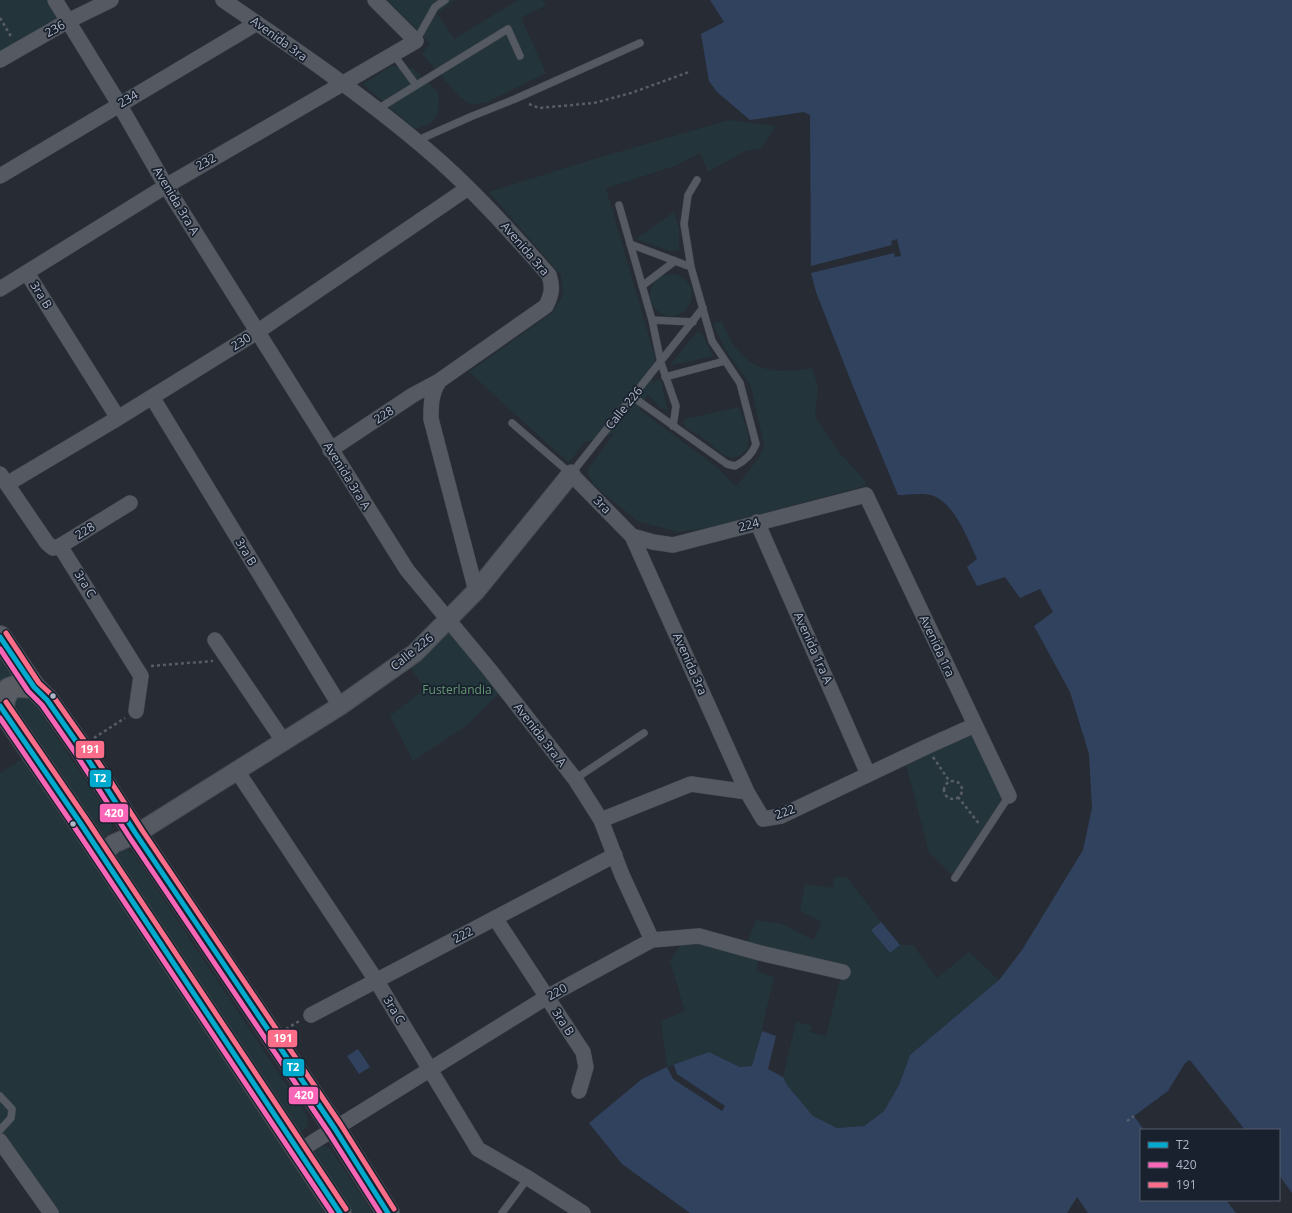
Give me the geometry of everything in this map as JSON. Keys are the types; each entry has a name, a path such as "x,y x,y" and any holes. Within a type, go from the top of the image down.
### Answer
{"highway":[{"path":"0,637 34,687 47,700 80,747 136,834 335,1128 388,1213"},
{"path":"34,687 18,686 9,689 4,699 2,708 340,1213"}],"street":[{"name":"Avenida 3ra A","path":"55,0 119,104 166,186 330,450 407,570 489,669 575,779 601,820 652,940"},
{"name":"236","path":"0,60 68,21 111,0"},
{"name":"Avenida 3ra","path":"223,0 341,84 416,141 468,188 550,275 552,295 546,306 439,381"},
{"path":"375,0 416,41"},
{"name":"234","path":"0,176 257,23"},
{"name":"232","path":"0,289 166,186 416,41"},
{"name":"230","path":"3,479 118,418 257,332 468,188"},
{"name":"3ra B","path":"27,273 118,418"},
{"path":"439,381 433,391 431,399 431,419 476,591"},
{"name":"228","path":"330,450 413,395 439,381"},
{"name":"3ra B","path":"152,397 340,706"},
{"name":"Calle 226","path":"102,856 113,844 136,834 284,742 340,706 415,653 476,591 571,474"},
{"name":"3ra","path":"571,474 632,536"},
{"path":"3,479 47,543 53,548 60,546"},
{"name":"224","path":"632,536 653,542 673,545 866,495"},
{"name":"Avenida 1ra","path":"866,495 1009,796"},
{"name":"228","path":"60,546 130,503"},
{"name":"Avenida 1ra A","path":"757,522 868,774"},
{"name":"Avenida 3ra","path":"632,536 747,792"},
{"name":"3ra C","path":"60,546 141,676 136,711"},
{"path":"215,640 284,742"},
{"name":"222","path":"747,792 762,819 781,816 926,747 975,726"},
{"name":"3ra C","path":"236,771 376,980 478,1149 528,1178 583,1213"},
{"path":"601,820 691,784 747,792"},
{"name":"222","path":"311,1015 615,855"},
{"name":"3ra B","path":"495,918 583,1052 586,1067 579,1092"},
{"name":"220","path":"299,1152 430,1069 547,998 652,940 699,936 760,953 842,972"},
{"path":"0,1140 51,1213"}],"lane":[{"path":"416,41 435,7 445,0"},
{"path":"376,110 508,29 520,56"},
{"path":"416,141 470,117 515,100 640,42"},
{"path":"394,55 416,85"},
{"path":"633,397 727,464 735,466 744,461 753,452 756,444 740,383 712,341 691,267 684,224 688,195 697,180"},
{"path":"619,205 652,320 661,363 676,406 674,426"},
{"path":"630,244 691,267"},
{"path":"642,286 675,261"},
{"path":"652,320 693,322 703,308"},
{"name":"Calle 226","path":"571,474 693,322"},
{"path":"665,377 725,361"},
{"path":"512,423 571,474"},
{"path":"575,779 644,733"},
{"path":"955,878 1009,796"},
{"path":"0,1096 12,1109 11,1118 0,1130"},
{"path":"502,1213 528,1178"}],"path":[{"path":"0,18 19,49"},
{"path":"515,100 539,108 594,103 631,93 689,72"},
{"path":"137,668 228,660"},
{"path":"80,747 136,711"},
{"path":"926,747 950,782"},
{"path":"950,782 958,782 961,787 961,792 958,797 950,798 945,794 944,788 950,782"},
{"path":"958,797 985,832"},
{"path":"273,1036 311,1015"},
{"path":"1127,1121 1134,1116"}],"green space":[{"path":"0,0 46,0 58,20 0,55"},
{"path":"387,0 455,0 437,13 454,39 518,0 543,0 546,5 521,18 546,73 487,102 471,105 460,97 422,54 430,43"},
{"path":"392,66 412,68 437,91 439,103 437,116 430,124 415,129 363,84"},
{"path":"729,120 776,126 761,148 745,151 708,172 700,153 675,166 606,188 655,358 652,385 657,380 661,381 668,411 660,408 648,394 640,410 718,468 736,487 760,456 764,445 751,386 725,349 713,324 722,321 736,349 756,365 781,371 796,371 812,368 818,387 815,417 839,452 866,482 864,486 712,527 678,532 637,521 594,485 589,476 588,469 616,431 608,436 584,442 569,463 469,372 552,313 563,295 561,275 489,192 591,160"},
{"path":"674,212 679,230 679,250 670,251 636,239"},
{"path":"667,274 675,274 683,277 689,283 692,295 689,307 683,313 675,316 667,316 659,313 653,307 650,299 650,291 653,283 659,277"},
{"path":"700,332 703,335 713,356 669,366 696,333"},
{"path":"739,407 748,432 748,445 746,451 735,458 724,455 718,451 705,439 689,430 683,423 685,419"},
{"name":"Fusterlandia","path":"451,631 500,692 466,726 413,761 390,716 425,689 408,664"},
{"path":"0,657 18,682 0,693"},
{"path":"10,694 28,694 110,817 112,827 108,835 101,838 6,704"},
{"path":"975,725 1009,796 955,878 929,852 904,757"},
{"path":"32,753 340,1213 51,1213 0,1141 0,773"},
{"path":"125,848 133,853 307,1116 308,1125 304,1130 297,1132 114,856 118,851"},
{"path":"835,877 847,877 881,922 871,930 890,953 900,945 913,945 937,978 969,952 999,980 910,1055 899,1085 884,1111 863,1126 837,1128 813,1116 787,1085 783,1077 796,1022 812,1026 810,1032 826,1036 842,972 760,953 756,971 774,977 753,1066 741,1067 709,1052 667,1067 661,1021 685,1011 670,961 685,937 745,949 756,920 782,924 813,940 822,922 800,911 805,884 833,888"},
{"path":"322,1146 329,1147 373,1213 350,1213 313,1153"}],"water":[{"path":"710,0 1292,0 1292,1193 1280,1176 1280,1129 1244,1129 1190,1060 1185,1063 1168,1091 1134,1116 1143,1129 1140,1129 1140,1201 1227,1201 1236,1213 690,1213 622,1164 589,1123 642,1079 667,1067 709,1052 740,1067 752,1066 762,1031 776,1036 768,1069 783,1077 787,1085 813,1116 837,1128 864,1126 884,1111 899,1085 910,1055 999,980 1022,950 1083,850 1092,808 1089,754 1070,692 1034,626 1053,612 1040,589 1020,598 1005,577 977,586 967,567 977,559 960,523 942,500 930,495 898,495 852,384 816,292 811,273 810,115 804,112 750,120 717,92 709,81 701,34 724,22"},
{"path":"881,922 900,945 890,953 871,930"},
{"path":"358,1049 370,1067 359,1074 347,1056"}],"pier":[{"path":"897,239 901,256 895,257 894,253 811,273 811,266 892,245 891,241"},
{"path":"674,1065 677,1074 725,1106 722,1111 673,1079 667,1067"},
{"path":"1077,1197 1088,1213 1067,1213"}],"transit line":[{"name":"191","path":"6,633 39,683 53,696 86,743 142,830 341,1125 394,1209"},
{"name":"T2","path":"0,637 34,687 47,700 80,747 136,834 335,1129 388,1213"},
{"name":"420","path":"0,649 28,691 42,705 74,751 130,838 329,1133 380,1213"},
{"name":"191","path":"6,702 85,817 346,1209"},
{"name":"T2","path":"0,706 79,821 340,1213"},
{"name":"420","path":"0,718 332,1213"}]}
